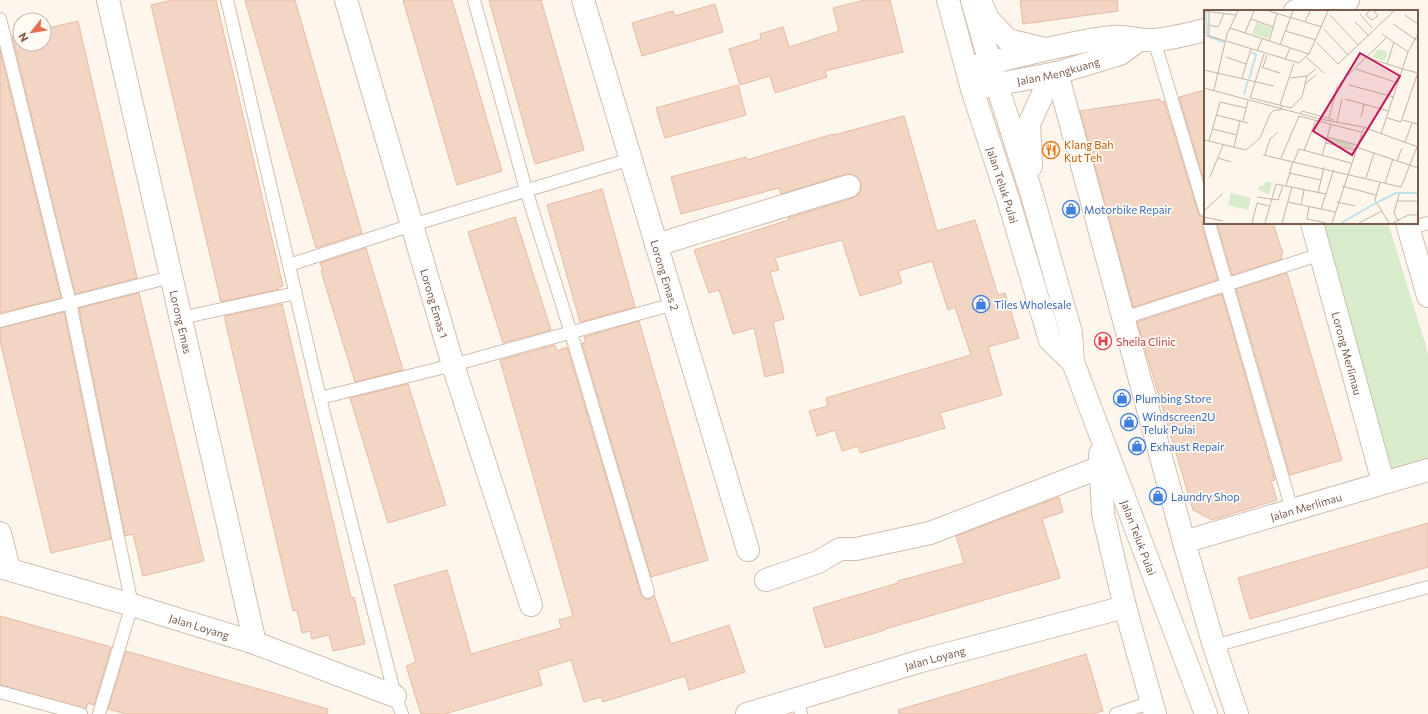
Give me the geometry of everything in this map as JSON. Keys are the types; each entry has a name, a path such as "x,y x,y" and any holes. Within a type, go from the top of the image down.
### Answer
{"street":[{"name":"Lorong Emas","path":"108,0 255,643"},
{"name":"Lorong Emas 1","path":"346,0 452,365 531,605"},
{"name":"Lorong Emas 2","path":"583,0 748,550"},
{"name":"Jalan Teluk Pulai","path":"948,0 972,88 1009,202 1050,340 1073,362"},
{"name":"Jalan Teluk Pulai","path":"972,0 1032,195 1071,333 1073,362 1206,714"},
{"path":"980,0 988,19 1008,40 1045,49"},
{"path":"1287,0 1289,10"},
{"path":"1302,10 1345,4"},
{"name":"Jalan Mengkuang","path":"972,88 994,73 1045,49 1113,36 1146,40 1204,30"},
{"name":"Jalan Mengkuang","path":"967,68 994,73 1054,74 1120,54 1146,40"},
{"path":"1032,195 1029,124 1054,74"},
{"path":"1054,74 1124,318 1184,542 1214,646 1236,714"},
{"path":"656,245 849,186"},
{"name":"Lorong Merlimau","path":"1312,224 1383,482"},
{"path":"1414,225 1428,296"},
{"path":"1099,428 1103,514 1125,607 1153,708"},
{"path":"766,580 818,562 840,549 856,549 930,533 1100,467"},
{"name":"Jalan Merlimau","path":"1184,542 1383,482 1428,470"},
{"path":"0,534 4,568"},
{"name":"Jalan Loyang","path":"4,568 255,643 398,705"},
{"name":"Jalan Loyang","path":"747,714 799,706 921,661 1125,607"}],"lane":[{"path":"226,0 320,398 398,705"},
{"path":"474,0 526,190 571,333 648,592"},
{"path":"0,20 70,303 132,605 99,714"},
{"path":"1146,40 1204,207"},
{"path":"289,265 412,225 631,159"},
{"path":"1209,224 1292,510"},
{"path":"1124,318 1321,254"},
{"path":"0,321 172,277"},
{"path":"181,318 296,293"},
{"path":"320,398 452,365 674,304"},
{"path":"1214,646 1428,587"},
{"path":"0,692 81,714"},
{"path":"1116,714 1153,708"}],"green space":[{"path":"1316,224 1388,224 1428,353 1428,475 1391,485"}],"building":[{"path":"172,0 216,0 283,286 278,288 279,289 221,302 151,5"},
{"path":"245,0 295,0 362,233 316,248"},
{"path":"403,0 452,0 502,171 457,185"},
{"path":"489,0 541,0 584,150 535,164"},
{"path":"865,0 890,0 903,52 825,71 827,77 775,93 770,76 740,85 729,49 761,39 760,34 783,27 789,47 839,31 833,8"},
{"path":"1020,0 1117,0 1118,11 1023,24"},
{"path":"715,4 723,32 642,56 632,23 673,11 675,16"},
{"path":"78,21 137,278 75,294 16,52 52,52 52,27"},
{"path":"0,50 61,298 0,313"},
{"path":"738,85 746,115 665,138 656,108"},
{"path":"1204,90 1204,181 1179,97"},
{"path":"1160,99 1160,102 1164,101 1198,212 1200,216 1204,217 1202,225 1218,280 1133,307 1080,111"},
{"path":"904,116 937,231 975,220 998,295 1005,293 1019,338 988,347 1002,395 940,413 945,428 860,453 858,446 842,451 835,430 817,436 809,411 828,406 826,398 971,355 955,307 948,310 932,261 898,271 902,283 860,296 842,240 775,258 779,270 770,272 784,319 773,322 784,372 765,377 754,328 733,334 719,290 709,293 694,250 853,198 858,195 861,189 861,182 857,177 851,174 846,174 781,194 779,188 681,214 671,177 746,157 747,160 833,134 834,135"},
{"path":"602,189 635,307 580,322 547,205"},
{"path":"515,217 551,330 503,343 468,232"},
{"path":"1217,224 1273,224 1283,254 1281,255 1282,259 1232,275"},
{"path":"366,248 403,370 355,382 321,271 323,270 320,263"},
{"path":"1287,273 1342,460 1290,475 1236,289"},
{"path":"139,293 204,561 143,576 133,534 125,536 79,308"},
{"path":"1222,294 1275,480 1271,481 1277,500 1212,520 1193,510 1137,322"},
{"path":"282,304 351,598 354,597 365,644 333,651 329,635 312,639 310,631 302,633 297,610 293,611 225,320 225,316"},
{"path":"64,312 111,539 51,553 0,341 0,328"},
{"path":"639,321 708,560 651,577 582,343 586,342 584,337"},
{"path":"555,345 557,351 567,347 643,598 650,599 654,595 671,644 729,625 745,672 689,690 685,676 603,702 601,697 584,702 571,660 538,670 542,685 445,714 421,714 406,666 416,662 394,585 447,570 471,654 561,628 559,620 573,616 500,360"},
{"path":"408,384 446,505 388,523 350,398"},
{"path":"1059,497 1063,512 1042,519 1060,578 825,648 813,608 898,583 898,581 964,563 956,536"},
{"path":"1428,523 1428,567 1250,619 1238,578"},
{"path":"0,616 111,647 94,705 88,703 86,709 0,685"},
{"path":"126,651 328,709 327,714 126,714 108,709"},
{"path":"1086,654 1103,711 1092,714 899,714 898,710"}],"place":[{"name":"Klang Bah Kut Teh","path":"1051,150"},
{"name":"Motorbike Repair","path":"1071,209"},
{"name":"Tiles Wholesale","path":"981,304"},
{"name":"Sheila Clinic","path":"1103,341"},
{"name":"Plumbing Store","path":"1122,398"},
{"name":"Windscreen2U Teluk Pulai","path":"1129,422"},
{"name":"Exhaust Repair","path":"1137,446"},
{"name":"Laundry Shop","path":"1158,496"}]}
